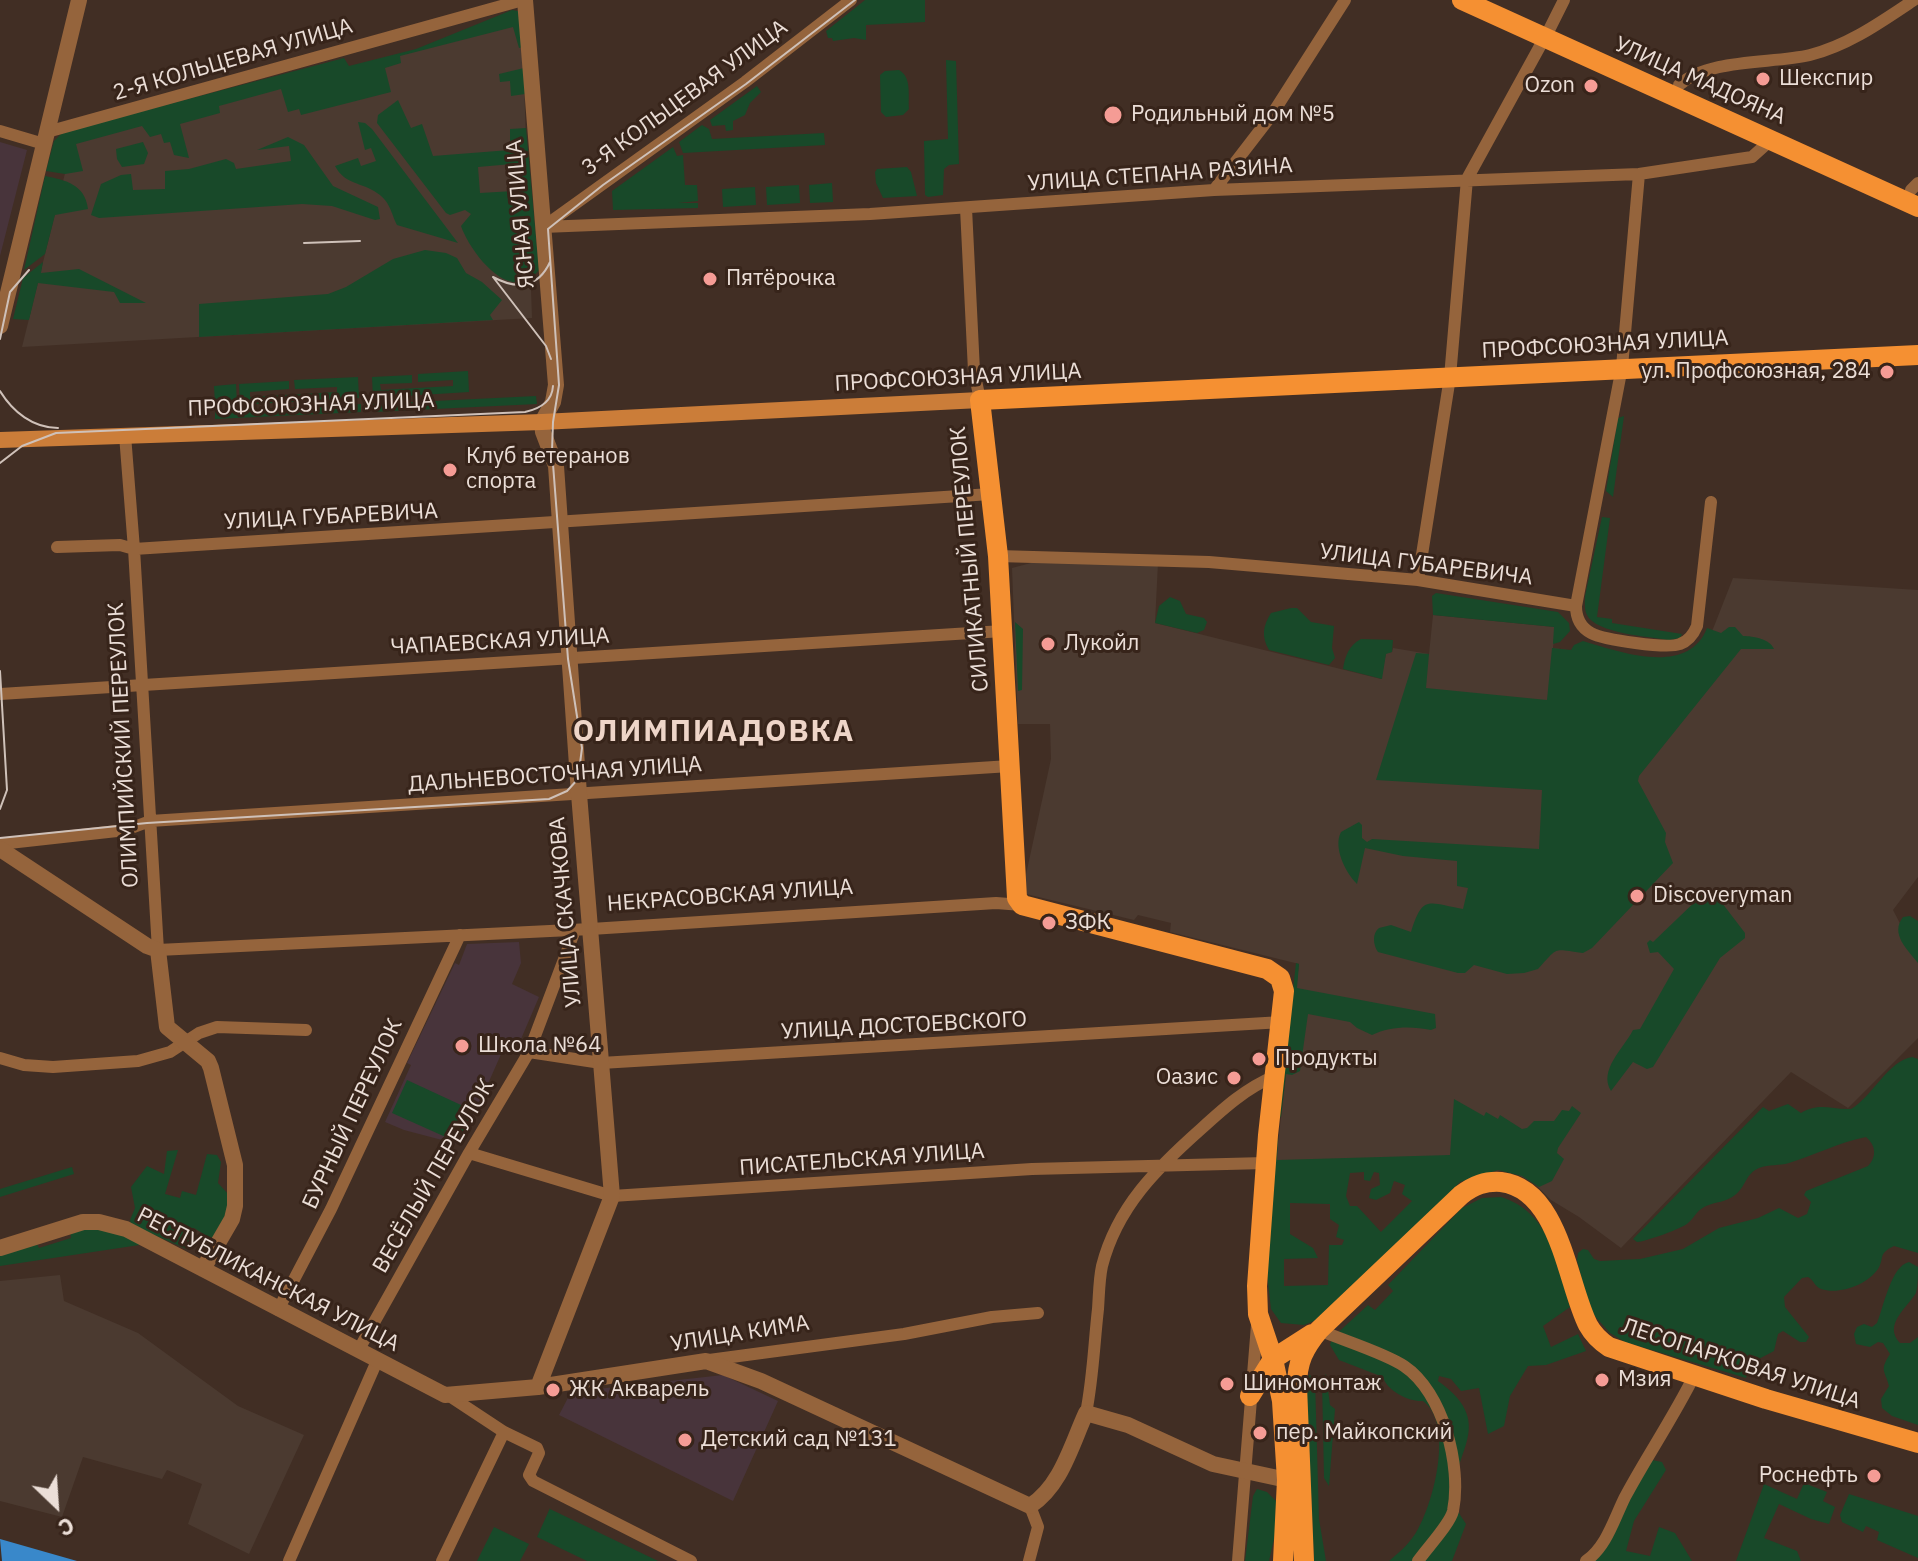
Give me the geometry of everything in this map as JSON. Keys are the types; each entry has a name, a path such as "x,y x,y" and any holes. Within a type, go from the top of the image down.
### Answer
{"main road":[{"name":"УЛИЦА МАДОЯНА","path":"1462,0 1679,85 1916,193"},
{"name":"УЛИЦА МАДОЯНА","path":"1488,0 1547,33 1772,139 1916,193"},
{"name":"ПРОФСОЮЗНАЯ УЛИЦА","path":"0,440 542,422 1622,367 1918,355"},
{"name":"СИЛИКАТНЫЙ ПЕРЕУЛОК","path":"980,400 998,556 1015,891 1022,905"},
{"name":"НЕКРАСОВСКАЯ УЛИЦА","path":"1022,905 1267,969 1280,978 1284,991 1282,1022"},
{"path":"1282,1022 1265,1163 1257,1270 1258,1314 1282,1373 1304,1561"},
{"name":"ЛЕСОПАРКОВАЯ УЛИЦА","path":"1319,1330 1461,1195 1485,1182 1502,1182 1522,1189 1545,1215 1561,1245 1585,1318 1597,1338 1617,1351 1918,1443"},
{"path":"1258,1314 1272,1330 1280,1334 1291,1336 1319,1330"},
{"path":"1250,1396 1300,1358 1319,1330"},
{"path":"1283,1561 1287,1480 1282,1373 1319,1330"}],"street":[{"path":"0,321 79,0"},
{"name":"2-Я КОЛЬЦЕВАЯ УЛИЦА","path":"45,138 524,0"},
{"name":"ЯСНАЯ УЛИЦА","path":"524,0 556,385 553,402 542,422"},
{"name":"3-Я КОЛЬЦЕВАЯ УЛИЦА","path":"543,227 745,82 851,0"},
{"path":"1214,190 1271,116 1345,0"},
{"path":"1418,580 1450,377 1467,179 1564,0"},
{"path":"1679,85 1693,76 1717,68 1809,55 1837,46 1862,34 1914,0"},
{"path":"0,131 45,138"},
{"name":"УЛИЦА СТЕПАНА РАЗИНА","path":"543,227 966,208 1214,190 1639,174 1752,157 1772,139"},
{"path":"1639,174 1622,367 1576,606 1580,623 1601,637 1667,646 1688,640 1697,626 1711,502"},
{"name":"СИЛИКАТНЫЙ ПЕРЕУЛОК","path":"966,208 974,371 980,400"},
{"name":"УЛИЦА СКАЧКОВА","path":"538,1387 612,1196 601,1063 583,929 579,794 556,466 542,422"},
{"name":"ОЛИМПИЙСКИЙ ПЕРЕУЛОК","path":"125,435 165,1021 171,1032 208,1061 236,1175 232,1219 203,1269"},
{"name":"УЛИЦА ГУБАРЕВИЧА","path":"57,547 120,545 134,549 991,494"},
{"name":"УЛИЦА ГУБАРЕВИЧА","path":"998,556 1194,561 1418,580 1576,606"},
{"name":"ЧАПАЕВСКАЯ УЛИЦА","path":"0,694 1003,631"},
{"name":"ДАЛЬНЕВОСТОЧНАЯ УЛИЦА","path":"1,847 126,830 150,821 1010,766"},
{"path":"1,847 147,946 158,950"},
{"name":"НЕКРАСОВСКАЯ УЛИЦА","path":"158,950 170,952 583,929 996,903 1022,905"},
{"name":"ВЕСЁЛЫЙ ПЕРЕУЛОК","path":"358,1351 529,1052 583,929"},
{"name":"БУРНЫЙ ПЕРЕУЛОК","path":"278,1310 331,1209 460,935"},
{"name":"УЛИЦА ДОСТОЕВСКОГО","path":"529,1052 601,1063 1282,1022"},
{"path":"1,1056 24,1065 53,1067 157,1057 199,1033 217,1027 306,1030"},
{"path":"1030,1506 1053,1487 1086,1413 1094,1368 1101,1269 1129,1203 1163,1164 1226,1106 1275,1076"},
{"name":"ПИСАТЕЛЬСКАЯ УЛИЦА","path":"469,1153 612,1196 1032,1169 1265,1163"},
{"name":"РЕСПУБЛИКАНСКАЯ УЛИЦА","path":"0,1248 83,1222 99,1222 126,1229 448,1395 504,1432 539,1450 529,1472 533,1481 691,1561"},
{"name":"УЛИЦА КИМА","path":"448,1395 538,1387 904,1334 992,1317 1038,1313"},
{"path":"1238,1561 1258,1314"},
{"path":"1319,1330 1404,1365 1441,1412 1454,1471 1452,1513 1418,1560"},
{"path":"289,1561 377,1361"},
{"path":"706,1361 761,1381 1030,1506 1038,1527 1029,1561"},
{"path":"1586,1561 1606,1540 1625,1498 1694,1376"},
{"path":"1086,1413 1128,1425 1213,1464 1287,1480"},
{"path":"442,1561 504,1432"}],"shaded area":[{"path":"522,23 532,318 22,347 74,137"},
{"path":"0,142 27,150 0,256"},
{"path":"1031,563 1158,563 1155,623 1381,679 1386,653 1392,652 1393,648 1429,654 1433,615 1555,627 1553,648 1650,661 1683,658 1706,638 1713,629 1733,578 1918,590 1918,877 1893,910 1918,958 1918,1038 1848,1108 1791,1072 1621,1248 1551,1200 1533,1182 1510,1171 1276,1160 1299,964 1170,932 1171,923 1138,915 1134,920 1022,893 1051,759 1050,724 1018,724 1012,568"},
{"name":"Школа №64","path":"519,942 521,963 512,984 539,997 521,1039 516,1037 502,1052 461,1145 385,1122 411,1065 407,1063 467,944"},
{"path":"60,1275 64,1301 138,1333 238,1406 304,1435 249,1554 188,1524 202,1484 167,1470 162,1479 83,1457 62,1517 0,1501 0,1281"},
{"name":"Детский сад №131","path":"723,1375 778,1401 733,1501 559,1415 571,1392"}],"green space":[{"path":"865,0 925,0 925,22 866,25 866,40 833,41 828,38 826,31"},
{"path":"512,10 518,11 523,47 519,48 513,27 400,56 401,63 385,68 391,92 301,115 299,109 288,112 281,89 219,106 220,113 180,124 189,158 174,155 170,142 164,143 161,134 150,137 142,126 76,144 83,171 65,174 46,171 54,141 63,132 344,58 349,66 416,49"},
{"path":"946,60 956,61 959,164 944,169 943,195 928,197 925,195 924,141 948,139"},
{"path":"524,68 525,94 511,96 510,81 500,82 499,74"},
{"path":"899,70 908,82 909,109 903,115 886,117 881,112 880,75 885,71"},
{"path":"757,86 761,92 750,103 745,115 733,121 733,130 726,131 725,125 712,126 710,120"},
{"path":"398,100 411,128 422,124 433,156 510,150 510,129 526,128 539,270 528,280 516,282 493,272 473,249 461,226 471,214 465,210 450,215 446,213 377,123 378,115","holes":["512,164 514,191 480,193 478,167"]},
{"path":"358,122 372,129 458,243 397,225 381,196 339,172 335,166 358,158 361,166 376,161 371,148 365,150"},
{"path":"702,125 709,129 712,139 824,133 825,145 683,153 679,142"},
{"path":"288,137 304,145 333,186 378,207 380,219 332,206 302,204 99,218 91,215 101,184 121,175 131,174 133,190 165,189 165,171 189,169 226,159 234,163 236,169 291,161 289,146 257,150"},
{"path":"143,142 148,153 144,164 122,167 116,149"},
{"path":"673,147 677,156 683,155 685,185 697,185 698,201 678,203 698,203 698,208 613,210 612,191"},
{"path":"907,167 917,196 883,198 876,183 877,169"},
{"path":"45,176 73,185 83,194 88,209 55,215 45,254 24,270"},
{"path":"832,183 833,202 810,203 809,185"},
{"path":"799,185 800,203 767,205 766,187"},
{"path":"755,187 756,205 723,207 722,189"},
{"path":"425,250 457,258 466,273 482,282 502,300 490,315 493,320 199,337 199,304 328,294 393,259"},
{"path":"43,262 41,273 79,269 146,303 120,303 114,292 38,283 29,320 13,319 23,278"},
{"path":"468,371 469,392 373,398 372,377 412,375 412,383 380,384 381,390 453,386 453,380 418,382 418,374"},
{"path":"358,377 359,398 240,405 239,384 289,381 289,389 250,392 250,397 337,392 337,387 295,389 294,380"},
{"path":"236,384 237,403 215,404 214,386"},
{"path":"536,396 537,404 373,412 373,404"},
{"path":"361,404 361,412 215,419 215,411"},
{"path":"1624,416 1613,497 1606,491 1618,418"},
{"path":"1602,517 1610,518 1597,617 1612,619 1612,623 1682,634 1680,638 1669,640 1611,630 1592,621 1587,615 1585,596"},
{"path":"1436,593 1558,612 1569,623 1570,631 1560,642 1553,644 1554,627 1433,615 1432,596"},
{"path":"1170,597 1180,601 1186,614 1204,618 1207,622 1204,630 1197,633 1155,623 1159,606"},
{"path":"1297,608 1311,622 1334,626 1332,648 1335,658 1329,665 1269,650 1264,636 1268,618 1271,613"},
{"path":"1015,622 1023,629 1022,690 1018,691"},
{"path":"1735,627 1743,636 1765,640 1774,649 1741,649 1639,776 1638,781 1666,833 1665,842 1673,863 1592,948 1583,953 1557,951 1538,969 1507,974 1474,965 1465,973 1458,973 1378,952 1374,939 1379,928 1391,925 1411,932 1419,912 1428,904 1463,909 1468,888 1457,886 1457,861 1403,856 1365,848 1357,884 1342,859 1338,845 1341,832 1359,822 1362,838 1367,842 1372,839 1539,849 1542,790 1376,780 1416,653 1429,654 1426,688 1547,700 1552,648 1571,650 1583,641 1633,655 1669,657 1685,652 1698,643 1707,628 1721,633"},
{"path":"1361,639 1393,640 1392,652 1386,654 1382,679 1343,669 1348,651"},
{"path":"1702,895 1719,899 1745,933 1745,938 1720,958 1653,1067 1647,1069 1633,1062 1611,1091 1608,1075 1614,1059 1633,1030 1640,1029 1674,969 1658,952 1650,953 1647,943 1650,940 1653,942"},
{"path":"1910,916 1918,921 1918,963 1899,935 1899,923 1903,917"},
{"path":"1296,963 1299,964 1297,988 1435,1014 1436,1028 1394,1028 1372,1035 1350,1022 1308,1014 1300,1071 1286,1074 1281,1117 1279,1116"},
{"path":"1912,1057 1918,1059 1918,1253 1894,1246 1883,1254 1873,1275 1844,1290 1821,1289 1808,1277 1802,1278 1784,1297 1785,1307 1809,1337 1806,1342 1800,1342 1783,1331 1778,1334 1774,1351 1751,1363 1746,1378 1625,1342 1610,1333 1593,1314 1577,1260 1578,1253 1583,1249 1600,1261 1640,1259 1683,1249 1719,1228 1758,1218 1779,1208 1798,1218 1807,1214 1811,1202 1804,1195 1806,1191 1868,1166 1874,1151 1866,1137 1789,1163 1763,1167 1751,1174 1735,1195 1703,1208 1685,1225 1647,1240 1637,1242 1633,1239 1763,1107 1769,1111 1788,1104 1801,1113 1820,1107 1851,1109 1896,1065"},
{"path":"407,1080 474,1111 459,1143 392,1113"},
{"path":"1454,1099 1484,1116 1486,1112 1498,1119 1500,1115 1522,1129 1534,1121 1554,1121 1562,1110 1569,1111 1572,1106 1581,1113 1558,1148 1557,1153 1564,1159 1552,1181 1539,1187 1522,1176 1498,1170 1460,1182 1329,1315 1304,1325 1281,1323 1271,1309 1267,1274 1276,1139 1277,1160 1450,1155","holes":["1364,1172 1364,1180 1370,1181 1374,1172 1379,1173 1380,1185 1371,1189 1369,1198 1376,1200 1390,1193 1394,1181 1405,1185 1402,1194 1412,1201 1381,1232 1357,1206 1350,1206 1346,1196 1350,1173","1290,1203 1330,1204 1330,1219 1339,1225 1336,1237 1344,1240 1342,1245 1329,1245 1328,1285 1284,1286 1284,1259 1318,1258 1313,1248 1290,1234"]},
{"path":"178,1150 165,1194 180,1198 182,1191 196,1195 207,1154 217,1155 221,1162 218,1183 229,1195 232,1205 210,1242 194,1228 189,1231 186,1238 194,1245 189,1250 131,1225 130,1220 135,1208 131,1187 147,1166 164,1174 167,1151"},
{"path":"72,1167 74,1174 0,1197 0,1189"},
{"path":"1501,1197 1531,1214 1556,1257 1570,1307 1543,1326 1551,1347 1578,1334 1586,1351 1546,1365 1528,1366 1510,1396 1504,1426 1488,1434 1479,1388 1461,1391 1451,1379 1439,1376 1438,1381 1457,1398 1466,1413 1469,1428 1455,1489 1458,1509 1466,1524 1452,1561 1389,1561 1415,1534 1430,1500 1438,1463 1438,1426 1423,1401 1399,1395 1383,1377 1339,1360 1330,1345 1332,1338 1368,1305 1375,1310 1393,1291 1388,1285 1462,1208 1482,1198"},
{"path":"83,1227 124,1233 146,1244 0,1266 0,1253 36,1242 39,1248 71,1238 70,1231"},
{"path":"1909,1262 1918,1267 1916,1293 1898,1317 1894,1330 1900,1343 1910,1343 1918,1337 1918,1425 1892,1416 1882,1408 1881,1399 1889,1386 1884,1367 1890,1354 1883,1343 1878,1342 1870,1347 1856,1344 1854,1334 1857,1327 1864,1324 1872,1327 1877,1323 1897,1271"},
{"path":"1326,1374 1330,1405 1335,1409 1329,1486 1324,1478 1322,1379"},
{"path":"1310,1375 1315,1380 1319,1519 1326,1561 1314,1561 1306,1377"},
{"path":"1652,1460 1662,1462 1666,1470 1634,1521 1626,1551 1650,1556 1659,1527 1675,1533 1692,1561 1591,1561"},
{"path":"1804,1483 1827,1492 1823,1501 1835,1507 1829,1524 1779,1504 1764,1538 1797,1551 1801,1561 1736,1561 1764,1484 1797,1499"},
{"path":"1257,1489 1267,1492 1276,1501 1275,1534 1269,1561 1245,1561 1253,1496"},
{"path":"1849,1494 1918,1516 1918,1558 1877,1540 1879,1532 1866,1526 1863,1532 1842,1522 1840,1515"},
{"path":"550,1508 658,1561 587,1561 537,1537"},
{"path":"494,1527 529,1544 520,1561 477,1561"}],"water":[{"path":"0,1539 77,1561 2,1561"}],"tram line":[{"path":"0,838 147,823 549,799 567,791 578,779 582,748 568,659 552,451 559,385 548,229 855,0"},
{"path":"304,243 360,241"},
{"path":"493,277 510,284 526,284 539,277 550,262"},
{"path":"0,339 10,292 29,270"},
{"path":"493,277 546,346 551,359"},
{"path":"0,463 22,446 56,433 525,412 544,404 553,386"},
{"path":"0,391 24,417 40,425 58,428"},
{"path":"0,671 7,790 0,809"}],"place":[{"name":"Шекспир","path":"1763,79"},
{"name":"Ozon","path":"1591,86"},
{"name":"Родильный дом №5","path":"1113,115"},
{"name":"Пятёрочка","path":"710,279"},
{"name":"ул. Профсоюзная, 284","path":"1887,372"},
{"name":"Клуб ветеранов спорта","path":"450,470"},
{"name":"Лукойл","path":"1048,644"},
{"name":"Discoveryman","path":"1637,896"},
{"name":"ЗФК","path":"1049,923"},
{"name":"Школа №64","path":"462,1046"},
{"name":"Продукты","path":"1259,1059"},
{"name":"Оазис","path":"1234,1078"},
{"name":"Мзия","path":"1602,1380"},
{"name":"Шиномонтаж","path":"1227,1384"},
{"name":"ЖК Акварель","path":"553,1390"},
{"name":"пер. Майкопский","path":"1260,1433"},
{"name":"Детский сад №131","path":"685,1440"},
{"name":"Роснефть","path":"1874,1476"}],"district":[{"name":"ОЛИМПИАДОВКА","path":"714,732"}]}
